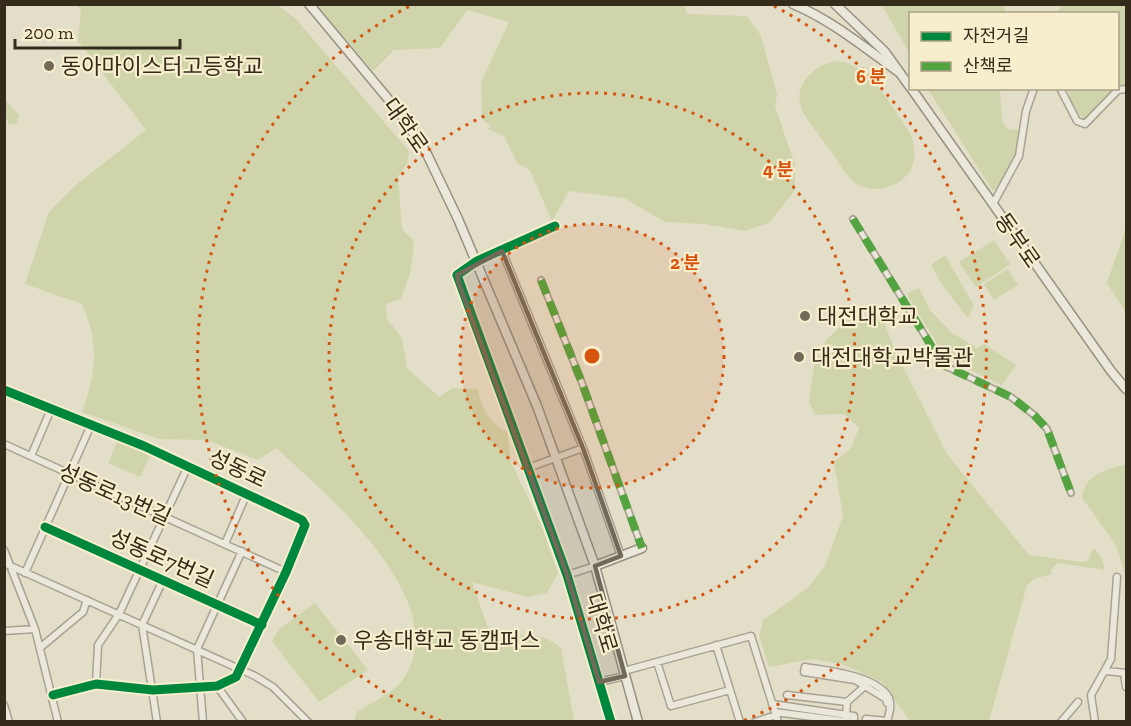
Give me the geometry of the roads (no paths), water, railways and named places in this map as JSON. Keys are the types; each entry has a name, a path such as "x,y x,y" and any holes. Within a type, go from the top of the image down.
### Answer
{"main road":[{"name":"대학로","path":"309,4 399,112 426,152 477,261 556,458 596,566 638,722"},
{"path":"793,4 816,14 847,33 900,73"},
{"name":"동부로","path":"835,4 885,52 909,85"},
{"name":"동부로","path":"912,90 1126,389"},
{"name":"대학로","path":"596,566 642,548"}],"street":[{"path":"993,204 1019,156 1026,111 1033,90"},
{"path":"1061,90 1077,121 1085,124 1118,90"},
{"path":"853,219 943,364 1011,397 1034,415 1047,429 1071,493"},
{"path":"555,226 477,261 457,275 567,574"},
{"path":"502,251 583,448 621,556"},
{"path":"541,280 582,383 642,548"},
{"name":"성동로","path":"5,390 52,407 188,466 302,520 305,525 286,572 241,670"},
{"path":"31,456 52,407"},
{"path":"25,573 91,425"},
{"name":"성동로13번길","path":"4,444 286,572"},
{"path":"528,468 583,448"},
{"path":"96,684 98,645 119,614 188,466"},
{"path":"225,544 247,493"},
{"name":"성동로7번길","path":"45,527 262,625"},
{"path":"4,550 35,629 58,722"},
{"name":"성동로7번길","path":"217,605 242,551"},
{"path":"8,564 241,670 273,687 308,722"},
{"name":"대학로","path":"596,566 567,574 611,722"},
{"path":"1095,722 1092,689 1106,671 1111,659 1117,577"},
{"path":"157,722 142,625 163,580"},
{"path":"40,647 82,612 87,600"},
{"path":"203,722 198,687 197,649 217,605"},
{"path":"4,631 35,629"},
{"path":"599,682 657,662 751,636 776,716"},
{"path":"716,645 740,722"},
{"path":"657,662 671,706 730,690"},
{"path":"804,668 850,674 886,694 890,707 887,721 886,699 855,680 804,672 804,668"},
{"path":"53,695 96,684 153,690 217,686 236,677 241,670"},
{"path":"1106,671 1125,673 1126,687"},
{"path":"217,686 243,722"},
{"path":"787,695 847,702 865,686"},
{"path":"847,702 849,720"},
{"path":"1061,722 1078,702"},
{"path":"772,704 849,720"},
{"path":"4,705 9,722"},
{"path":"755,722 776,716 849,720"},
{"path":"865,722 866,719 887,721"}],"place":[{"name":"동아마이스터고등학교","path":"49,66"},
{"name":"대전대학교","path":"805,316"},
{"name":"대전대학교박물관","path":"799,357"},
{"name":"우송대학교 동캠퍼스","path":"341,640"}]}
